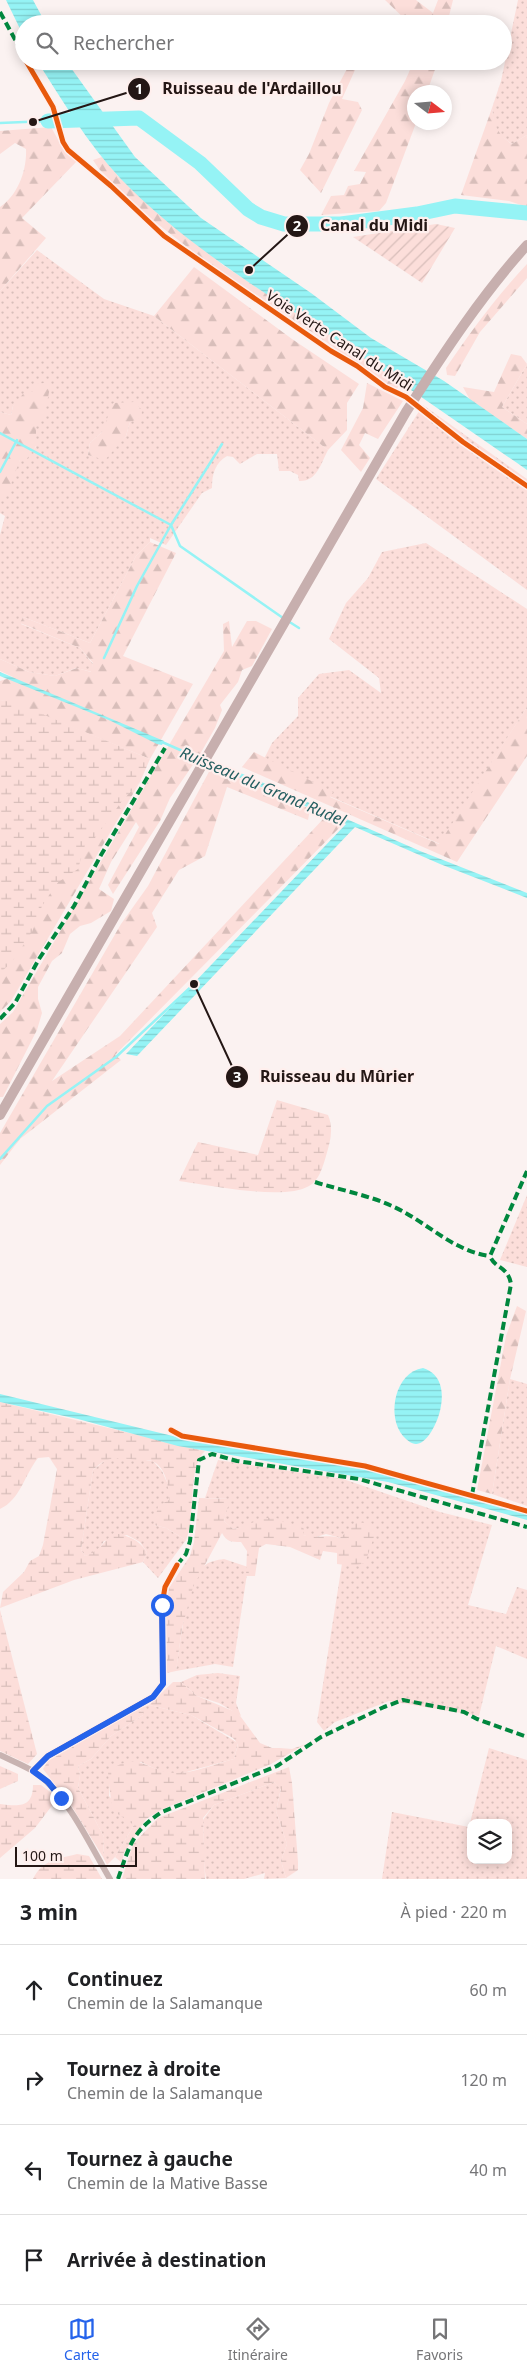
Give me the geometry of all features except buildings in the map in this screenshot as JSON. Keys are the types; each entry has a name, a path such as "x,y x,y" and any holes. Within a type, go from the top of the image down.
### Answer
{"highway":[{"path":"0,1115 406,412 438,362 505,270 527,245"},
{"path":"483,300 527,253"}],"street":[{"path":"171,1430 190,1437 365,1466 527,1511"},
{"path":"33,1771 48,1756 153,1697 159,1691 163,1684 162,1605 165,1586 177,1565"},
{"path":"0,1755 33,1771 48,1782 61,1798 110,1879"}],"green space":[{"path":"385,0 416,0 433,13 438,0 453,0 449,15 401,15"},
{"path":"518,0 527,0 527,135 512,144 501,136 494,125 492,108 503,70 512,70 512,29"},
{"path":"346,70 355,70 342,99 358,102 362,110 321,193 300,170 309,154 329,103"},
{"path":"410,70 435,70 429,85 407,85 407,130 413,130 386,203 379,211 321,215 331,196 344,195 348,186 360,184 366,172 354,171"},
{"path":"492,108 497,129 512,144 527,135 527,207 509,201 461,195"},
{"path":"51,127 61,145 77,161 22,218 46,238 0,291 0,207 12,196 20,181 25,165 26,149 15,143 0,154 0,131"},
{"path":"102,157 118,176 223,265 382,370 399,385 397,389 378,379 312,332 205,261 141,211 99,169 93,160"},
{"path":"436,224 455,228 422,283 353,237"},
{"path":"37,250 104,299 154,316 328,450 318,471 310,478 299,481 298,475 290,471 279,471 277,454 257,454 240,464 233,457 227,456 223,459 215,469 212,488 202,493 166,545 150,538 150,542 136,556 90,643 23,617 21,624 80,648 93,664 92,672 76,668 55,676 29,672 0,659 0,535 5,516 0,513 0,496 20,460 36,447 36,424 32,392 13,406 11,415 0,412 0,291","holes":["142,410 130,422 126,436 102,458 88,455 90,443 102,432"]},
{"path":"527,264 527,278 480,332 455,376 447,375 446,368 465,341 495,301"},
{"path":"194,267 292,339 359,384 347,403 347,430 328,450 154,316"},
{"path":"511,354 521,356 527,364 502,407 527,424 527,439 470,400 463,387 494,392"},
{"path":"527,364 527,424 502,407"},
{"path":"51,382 44,418 36,424 36,446 26,460 20,460 6,497 0,496 0,412 11,415 13,406 23,394 32,392 37,384"},
{"path":"367,383 403,401 378,439 365,433 359,445 370,458 361,472 341,450 363,408"},
{"path":"134,402 142,410 141,418 130,422 126,436 105,460 88,455 90,443 102,432 113,403"},
{"path":"423,405 527,479 527,590 376,479"},
{"path":"150,542 176,553 123,656 193,684 150,759 11,702 0,700 0,681 13,677 0,671 0,659 29,672 55,676 77,668 91,672 93,663 80,648 20,623 23,617 90,643 136,556"},
{"path":"426,543 527,609 527,707 440,844 329,796 332,793 264,759 272,743 298,716 298,698 319,674 349,670 381,693 379,678 329,639 346,603 368,578 382,552"},
{"path":"229,621 232,647 247,621 256,621 272,629 252,666 242,670 238,682 220,705 222,710 215,728 199,756 170,798 160,821 113,894 108,885 139,827 136,822 111,862 99,889 114,899 111,911 91,923 80,926 70,934 62,953 52,961 38,987 38,999 42,1013 37,1030 3,1097 0,1097 0,1024 13,1012 224,651 223,624"},
{"path":"0,700 11,701 150,759 140,782 122,801 92,842 85,845 78,869 57,883 42,906 32,932 12,962 0,973"},
{"path":"527,707 527,756 457,862 242,767 254,752 333,792 330,797 439,844"},
{"path":"212,766 310,809 308,820 227,787 205,856 179,870 152,913 157,927 52,1081 120,1036 325,817 341,826 115,1055 121,1060 20,1139 0,1165 0,1133 121,924 148,886"},
{"path":"140,782 11,1001 0,1012 0,953 23,901"},
{"path":"277,1100 328,1115 331,1130 329,1146 320,1173 312,1184 297,1190 265,1192 179,1181 198,1142 258,1155"},
{"path":"527,1195 527,1267 500,1260"},
{"path":"517,1306 526,1311 510,1379 492,1494 477,1490 506,1336"},
{"path":"510,1379 527,1384 527,1506 492,1494"},
{"path":"0,1402 205,1451 199,1458 196,1468 191,1518 186,1540 166,1528 154,1525 158,1506 169,1500 166,1478 161,1468 149,1460 118,1458 108,1460 93,1470 81,1550 85,1556 90,1554 98,1549 114,1533 129,1537 140,1544 147,1552 143,1562 74,1580 0,1608 3,1592 24,1572 30,1561 39,1556 43,1545 57,1469 49,1457 38,1458 13,1499 0,1509"},
{"path":"122,1457 153,1461 162,1471 169,1487 169,1500 154,1525 166,1528 186,1540 158,1578 143,1562 147,1552 140,1542 127,1535 104,1541 97,1552 85,1556 81,1550 93,1470 107,1459"},
{"path":"218,1460 343,1479 440,1512 492,1525 468,1605 506,1614 517,1587 527,1590 527,1659 496,1646 479,1716 389,1701 335,1722 324,1731 317,1722 347,1532 341,1538 326,1534 313,1538 303,1535 291,1526 258,1521 245,1527 233,1529 224,1521 229,1499 205,1498"},
{"path":"199,1498 230,1499 224,1521 233,1529 259,1520 276,1518 291,1526 297,1522 304,1529 303,1535 308,1536 340,1538 357,1522 373,1524 375,1534 365,1563 354,1566 337,1564 337,1553 323,1551 320,1560 290,1547 266,1544 259,1548 255,1576 246,1576 247,1551 241,1542 230,1541 222,1533 193,1587 182,1628 176,1671 167,1673 166,1605 169,1588 190,1556 194,1542"},
{"path":"224,1559 248,1567 233,1667 215,1664 176,1671 188,1601 197,1576 208,1563"},
{"path":"0,1610 37,1754 28,1764 0,1751"},
{"path":"218,1673 240,1676 236,1703 241,1716 219,1703 197,1696 181,1682 197,1675"},
{"path":"173,1682 181,1682 197,1696 238,1713 260,1743 272,1748 292,1749 306,1744 271,1764 163,1809 146,1819 124,1853 122,1863 115,1857 134,1825 112,1810 108,1772 119,1765 135,1762 166,1772 183,1773 234,1759 238,1744 233,1738 191,1715 149,1705"},
{"path":"149,1705 191,1715 238,1743 234,1759 179,1774 162,1772 141,1762 110,1782 109,1796 134,1825 115,1857 107,1865 103,1857 104,1837 78,1788 80,1775 78,1766 91,1759 111,1736 143,1715 143,1712 138,1709"},
{"path":"138,1709 143,1712 143,1715 111,1736 91,1759 78,1766 80,1775 78,1788 104,1837 103,1857 71,1805 43,1769 48,1761"},
{"path":"489,1748 527,1760 527,1879 382,1879 392,1812 467,1827 467,1864 512,1864 512,1819 471,1819"},
{"path":"0,1766 18,1774 18,1781 0,1789"},
{"path":"289,1767 292,1783 298,1870 286,1878 281,1861 287,1844 276,1811 281,1789 274,1782 214,1805 203,1818 205,1879 122,1879 133,1844 158,1818"},
{"path":"274,1782 281,1788 276,1811 287,1844 281,1861 286,1878 264,1879 265,1873 244,1879 206,1879 203,1820 214,1805"},
{"path":"33,1785 41,1785 53,1794 54,1803 35,1828 0,1858 0,1804 18,1805 27,1802 32,1793"},
{"path":"77,1854 89,1856 102,1879 33,1879 41,1868 51,1861"}],"water":[{"path":"6,0 33,0 41,15 15,15 15,18"},
{"path":"43,70 72,70 135,157 201,218 311,293 371,338 444,381 527,439 527,470 248,282 194,243 120,178 97,151"},
{"path":"0,672 164,741 162,745 157,744 111,721 0,676"},
{"path":"236,771 420,851 527,893 527,898 440,864 355,827 137,1056 126,1054 346,824 234,775"},
{"path":"423,1368 434,1374 440,1385 442,1397 436,1423 430,1434 423,1441 414,1444 403,1436 398,1428 394,1407 400,1386 413,1371"},
{"path":"0,1394 181,1438 349,1465 527,1513 527,1520 388,1482 178,1446 78,1419 0,1402"}],"waterway":[{"path":"48,121 139,118 200,163 248,209 261,217 284,224 341,224 417,214 455,206 527,213"},
{"path":"0,123 48,121"},
{"path":"0,433 171,525 180,546 283,618"},
{"path":"0,472 17,440"},
{"path":"104,658 137,586 171,525 222,444"},
{"path":"288,621 299,628"},
{"name":"Ruisseau du Grand Rudel","path":"162,742 203,760"},
{"name":"Ruisseau du Grand Rudel","path":"208,762 237,775"},
{"path":"0,1159 47,1106 116,1057 195,983"}],"marked path":[{"path":"0,12 15,40"},
{"path":"0,1019 15,1003 39,959 74,906 101,855 165,748"},
{"path":"472,1495 511,1284 507,1274 490,1256 527,1171"},
{"path":"315,1182 383,1202 404,1212 451,1242 476,1253 490,1256"},
{"path":"177,1565 186,1554 190,1541 199,1460 212,1454 237,1461 359,1479 527,1527"},
{"path":"118,1879 129,1849 138,1833 162,1812 277,1766 321,1737 403,1700 464,1712 477,1719 527,1737"}],"cycle path":[{"name":"Voie Verte Canal du Midi","path":"31,70 53,107 63,142 68,150 111,186 164,236 331,351 357,366 385,387 406,397 463,442 527,486"},
{"path":"171,1430 182,1436 365,1466 527,1511"},
{"path":"33,1771 48,1756 153,1697 163,1684 162,1605 165,1587 177,1565"}],"place":[{"name":"Ruisseau de l'Ardaillou","path":"33,122"},
{"name":"Canal du Midi","path":"249,270"},
{"name":"Ruisseau du Mûrier","path":"194,984"}],"route":[{"path":"61,1798 48,1782 33,1771 39,1764 48,1756 153,1697 163,1684 162,1605"}]}
